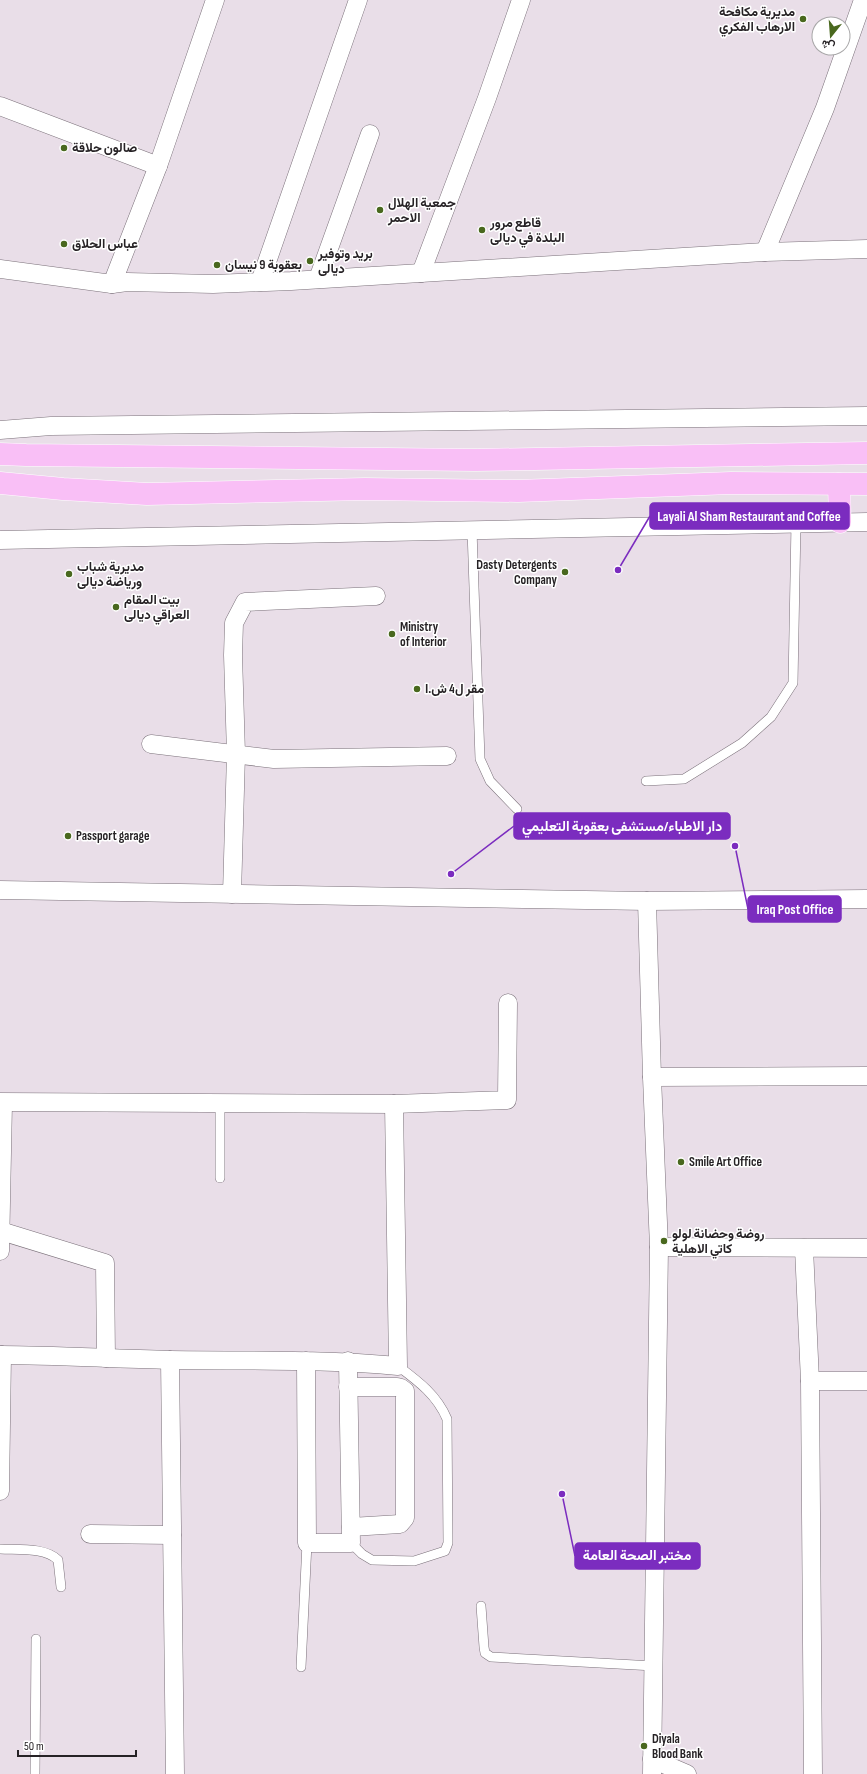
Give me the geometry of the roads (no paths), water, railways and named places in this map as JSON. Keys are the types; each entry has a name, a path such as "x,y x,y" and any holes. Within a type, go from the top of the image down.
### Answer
{"main road":[{"path":"0,454 475,460 867,453"},
{"path":"0,483 63,490 147,494 365,489 518,491 731,483 867,484"},
{"path":"839,484 840,522"}],"street":[{"path":"112,284 158,166 215,0"},
{"path":"260,282 358,0"},
{"path":"421,273 487,98 521,0"},
{"path":"765,252 825,108 863,0"},
{"path":"0,106 158,166"},
{"path":"318,279 370,134"},
{"path":"0,269 112,284 127,282 213,284 765,252 867,249"},
{"path":"0,430 51,426 867,416"},
{"path":"0,540 867,522"},
{"path":"232,894 236,754 233,656 234,623 245,602 376,596"},
{"path":"151,744 274,759 447,756"},
{"path":"0,890 648,900 867,899"},
{"path":"648,900 652,1077 659,1247 652,1766 687,1774"},
{"path":"0,1251 2,1103 394,1104 507,1100 508,1003"},
{"path":"652,1077 867,1076"},
{"path":"0,1491 1,1355 170,1360 348,1361 398,1366 394,1104"},
{"path":"1,1231 105,1263 106,1358"},
{"path":"659,1247 867,1248"},
{"path":"804,1248 810,1381 813,1774"},
{"path":"170,1360 175,1774"},
{"path":"306,1361 307,1543 400,1524 405,1518 405,1391 396,1387 348,1387"},
{"path":"348,1361 351,1535"},
{"path":"810,1381 867,1381"},
{"path":"90,1534 172,1535"}],"lane":[{"path":"646,781 684,779 742,743 771,717 792,683 796,523"},
{"path":"472,530 480,759 490,781 517,809"},
{"path":"220,1103 220,1178"},
{"path":"351,1535 362,1554 372,1560 414,1561 445,1551 448,1543 447,1419 442,1408 422,1384 398,1366"},
{"path":"301,1667 307,1543"},
{"path":"0,1549 40,1552 51,1555 58,1560 61,1587"},
{"path":"480,1606 485,1653 491,1657 654,1666"},
{"path":"35,1774 36,1639"}],"place":[{"name":"مديرية مكافحة الارهاب الفكري","path":"803,19"},
{"name":"صالون حلاقة","path":"64,148"},
{"name":"جمعية الهلال الاحمر","path":"380,210"},
{"name":"قاطع مرور البلدة في ديالى","path":"482,230"},
{"name":"عباس الحلاق","path":"64,244"},
{"name":"بريد وتوفير ديالى","path":"310,261"},
{"name":"بعقوبة 9 نيسان","path":"217,265"},
{"name":"Layali Al Sham Restaurant and Coffee","path":"618,570"},
{"name":"Dasty Detergents Company","path":"565,572"},
{"name":"مديرية شباب ورياضة ديالى","path":"69,574"},
{"name":"بيت المقام العراقي ديالى","path":"116,607"},
{"name":"Ministry of Interior","path":"392,634"},
{"name":"مقر ل4 ش.ا","path":"417,689"},
{"name":"Passport garage","path":"68,836"},
{"name":"Iraq Post Office","path":"735,846"},
{"name":"دار الاطباء/مستشفى بعقوبة التعليمي","path":"451,874"},
{"name":"Smile Art Office","path":"681,1162"},
{"name":"روضة وحضانة لولو كاتي الاهلية","path":"664,1241"},
{"name":"مختبر الصحة العامة","path":"562,1494"},
{"name":"Diyala Blood Bank","path":"644,1746"}]}
